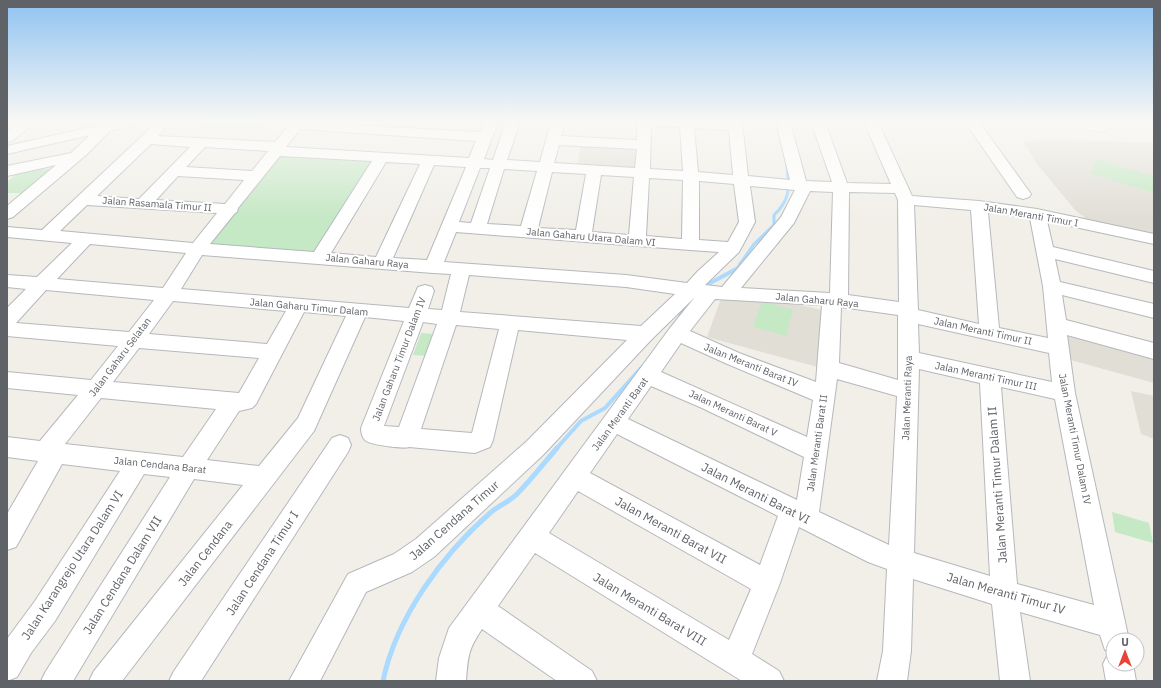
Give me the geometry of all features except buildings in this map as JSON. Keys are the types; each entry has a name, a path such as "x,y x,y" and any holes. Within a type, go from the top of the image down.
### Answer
{"street":[{"path":"46,235 132,154"},
{"path":"143,204 190,154"},
{"name":"Jalan Gaharu Selatan","path":"7,538 50,453 133,339 168,295 197,250 274,154"},
{"name":"Jalan Meranti Timur I","path":"344,154 691,176 795,185 841,186 1037,214 1154,239"},
{"path":"433,267 479,154"},
{"path":"477,228 503,154"},
{"path":"528,232 549,154"},
{"path":"637,240 643,154"},
{"path":"689,154 691,176 690,245"},
{"path":"706,291 704,274 718,264 733,248 747,222 738,154"},
{"path":"645,334 706,291 792,213 795,185 789,154"},
{"path":"830,154 841,186"},
{"name":"Jalan Meranti Raya","path":"886,154 904,194 909,360 897,651 892,681"},
{"path":"995,154 1023,194"},
{"path":"7,171 77,156"},
{"path":"7,214 77,156"},
{"path":"320,257 382,157"},
{"path":"382,263 430,160"},
{"path":"583,236 594,170"},
{"path":"173,171 257,176"},
{"name":"Jalan Meranti Barat II","path":"735,660 767,583 799,514 817,452 835,300 841,186"},
{"path":"7,194 29,196"},
{"name":"Jalan Rasamala Timur II","path":"83,200 231,209"},
{"path":"979,206 990,333"},
{"name":"Jalan Meranti Timur Dalam IV","path":"1037,214 1052,286 1064,393 1114,632"},
{"name":"Jalan Gaharu Utara Dalam VI","path":"449,226 733,248"},
{"name":"Jalan Gaharu Raya","path":"7,232 164,245 197,250 320,257 626,281 706,291 835,300 907,312"},
{"path":"7,320 85,239"},
{"path":"1044,251 1154,277"},
{"path":"462,268 449,318 406,439 475,443 480,442 483,438 510,323"},
{"name":"Jalan Gaharu Timur Dalam","path":"7,281 645,334"},
{"path":"1052,286 1154,311"},
{"name":"Jalan Gaharu Timur Dalam IV","path":"406,439 374,435 372,433 372,428 414,316 425,291"},
{"name":"Jalan Meranti Barat","path":"532,537 706,291"},
{"name":"Jalan Cendana Dalam VII","path":"56,681 188,469 240,400 273,352 298,306"},
{"name":"Jalan Cendana","path":"104,681 306,424 358,311"},
{"name":"Jalan Meranti Timur II","path":"907,312 990,333 1059,348"},
{"path":"1056,325 1154,351"},
{"path":"7,329 273,352"},
{"name":"Jalan Meranti Barat IV","path":"677,333 732,358 824,395"},
{"name":"Jalan Cendana Timur","path":"304,681 357,583 403,563 420,552 535,448 645,334"},
{"name":"Jalan Meranti Timur III","path":"909,360 1064,393"},
{"path":"828,368 907,391"},
{"name":"Jalan Meranti Barat V","path":"647,375 710,402 817,452"},
{"name":"Jalan Meranti Timur Dalam II","path":"990,377 1004,594 1015,681"},
{"path":"7,380 96,389 240,400"},
{"name":"Jalan Meranti Barat VI","path":"614,422 860,545 900,562"},
{"name":"Jalan Cendana Timur I","path":"184,681 340,445"},
{"name":"Jalan Cendana Barat","path":"7,447 264,477"},
{"name":"Jalan Karangrejo Utara Dalam VI","path":"7,667 21,643 49,604 138,463"},
{"name":"Jalan Meranti Barat VII","path":"574,477 767,583"},
{"path":"451,681 456,642 532,537"},
{"name":"Jalan Meranti Barat VIII","path":"532,537 634,601 735,660 766,680"},
{"name":"Jalan Meranti Timur IV","path":"900,562 1004,594 1114,632"},
{"path":"479,610 582,681"}],"shaded area":[{"path":"579,154 641,154 640,171 577,167"},
{"path":"1031,154 1154,154 1154,239 1092,223 1075,210 1037,164"},
{"path":"722,296 767,298 827,311 825,369 707,337"},
{"path":"1063,329 1154,353 1154,383 1067,359"},
{"path":"1131,391 1154,396 1154,439 1141,434"}],"green space":[{"path":"279,154 377,161 314,256 201,245"},
{"path":"1096,159 1154,176 1154,193 1091,174"},
{"path":"23,168 55,169 28,193 7,193 7,182"},
{"path":"762,301 793,310 786,336 753,327"},
{"path":"421,333 436,334 429,356 413,355"},
{"path":"1112,512 1149,523 1153,543 1115,532"}],"waterway":[{"path":"740,264 754,244 774,225 774,215 780,209 788,193 787,166"},
{"path":"701,288 738,268 741,263"},
{"path":"680,315 696,295"},
{"path":"556,449 581,421 605,408 642,367"},
{"path":"383,681 389,657 398,634 423,589 438,568 472,530 493,511 517,494 557,448"}]}
